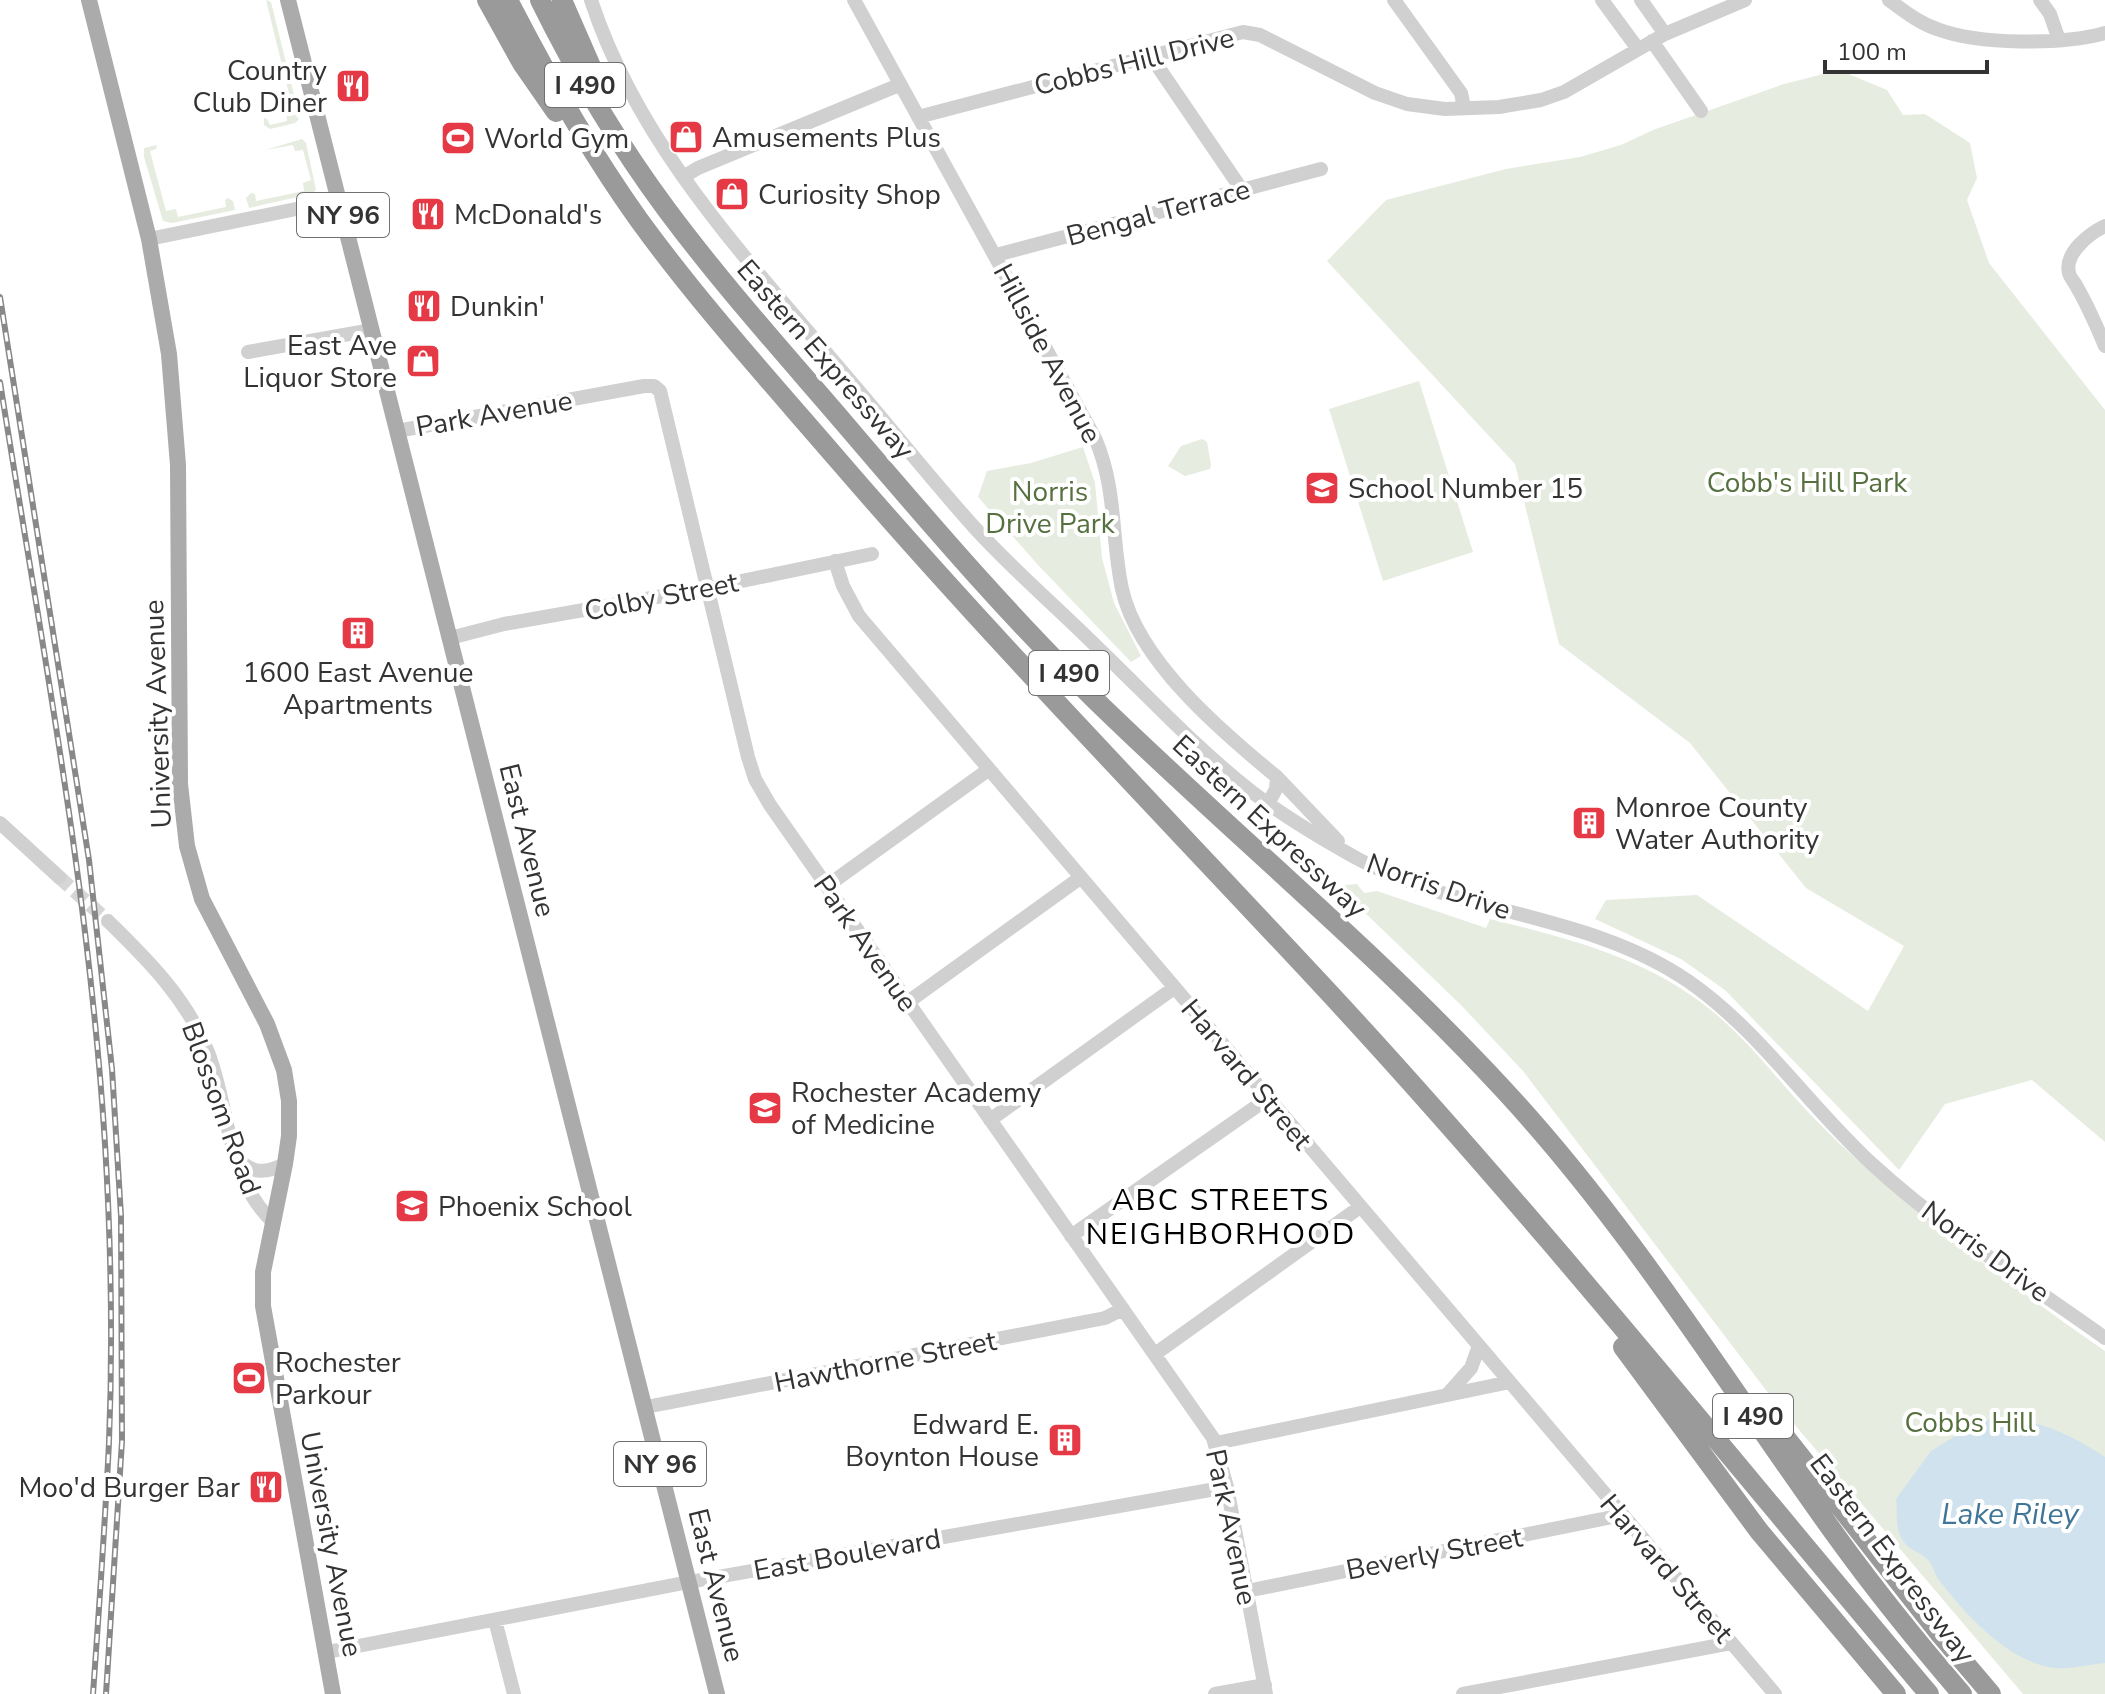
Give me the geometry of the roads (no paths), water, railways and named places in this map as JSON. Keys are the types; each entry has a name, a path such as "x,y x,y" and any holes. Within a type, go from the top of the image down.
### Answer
{"highway":[{"path":"487,0 535,84 641,222"},
{"name":"Eastern Expressway","path":"508,0 576,123 641,222 727,331 933,569 1364,1030 1521,1209 1929,1694"},
{"name":"Eastern Expressway","path":"540,0 584,83 637,166 719,277 988,588 1104,709 1470,1054 1577,1172 1649,1267 1841,1543 1962,1694"},
{"path":"562,0 637,166"},
{"path":"1521,1209 1759,1531 1896,1694"},
{"path":"1649,1267 1991,1694"}],"main road":[{"name":"University Avenue","path":"89,0 149,239 169,354 178,465 180,784 187,846 202,899 258,1002 284,1070 289,1101 289,1136 263,1272 263,1306 333,1694"},
{"name":"East Avenue","path":"288,0 717,1694"}],"street":[{"name":"Norris Drive","path":"591,0 606,43 625,83 683,177 722,229 976,529 1159,709 1268,804 1382,871 1446,894 1597,936 1665,965 1714,1000 1737,1021 1874,1165 1986,1254 2105,1338"},
{"name":"Hillside Avenue","path":"854,0 1064,378 1104,459 1113,503 1123,590 1141,633 1170,675 1196,705 1288,786 1305,808 1355,857"},
{"path":"1394,0 1461,93 1464,107"},
{"path":"1602,0 1638,49"},
{"path":"1641,0 1658,37 1701,111"},
{"name":"Cobbs Hill Drive","path":"918,117 1235,33 1251,33 1391,99 1423,107 1499,107 1541,100 1564,92 1658,37 1745,0"},
{"path":"1889,0 1920,22 1948,33 2014,40 2059,40 2105,33"},
{"path":"2040,0 2050,14 2059,40"},
{"path":"1150,55 1242,190"},
{"path":"683,177 899,85"},
{"name":"Bengal Terrace","path":"996,255 1321,169"},
{"path":"149,239 340,200"},
{"path":"2105,226 2089,235 2078,247 2069,264 2069,274 2105,346"},
{"path":"248,352 372,330"},
{"name":"Park Avenue","path":"397,431 644,386 656,387 664,404 752,772 770,805 1216,1443 1266,1689"},
{"name":"Colby Street","path":"450,638 504,624 708,588 872,554"},
{"name":"Harvard Street","path":"835,561 843,586 859,616 1772,1692"},
{"path":"827,886 988,770"},
{"path":"1268,804 1276,789 1277,777"},
{"path":"0,823 59,877"},
{"path":"908,1002 1080,878"},
{"name":"Blossom Road","path":"108,921 162,975 194,1023 208,1052 247,1190 259,1209 273,1222"},
{"path":"990,1120 1174,988"},
{"path":"1071,1236 1267,1099"},
{"path":"235,1154 244,1166 254,1171 273,1170 285,1164"},
{"path":"1155,1354 1360,1207"},
{"name":"Hawthorne Street","path":"646,1407 1105,1318 1123,1309"},
{"path":"1447,1395 1471,1368 1479,1346"},
{"path":"1216,1443 1510,1382"},
{"name":"East Boulevard","path":"327,1652 689,1582 1227,1487"},
{"name":"Beverly Street","path":"1247,1591 1622,1515"},
{"path":"495,1620 514,1694"},
{"path":"1463,1694 1731,1643"},
{"path":"1215,1694 1266,1689"}],"water":[{"name":"Lake Riley","path":"1993,1418 2038,1424 2078,1441 2105,1457 2105,1663 2056,1668 2017,1655 1961,1607 1939,1580 1929,1561 1909,1547 1900,1535 1896,1499 1931,1451"}],"tunnel":[{"path":"59,877 108,921"}],"railway":[{"path":"0,297 89,860 112,1069 121,1216 122,1441 106,1694"},
{"path":"0,382 75,857 98,1048 105,1144 111,1293 110,1405 93,1694"}],"place":[{"name":"Country Club Diner","path":"353,86"},
{"name":"Amusements Plus","path":"686,137"},
{"name":"World Gym","path":"458,138"},
{"name":"Curiosity Shop","path":"732,194"},
{"name":"McDonald's","path":"428,214"},
{"name":"Dunkin'","path":"424,306"},
{"name":"East Ave Liquor Store","path":"423,361"},
{"name":"School Number 15","path":"1322,488"},
{"name":"1600 East Avenue Apartments","path":"358,633"},
{"name":"Monroe County Water Authority","path":"1589,823"},
{"name":"Rochester Academy of Medicine","path":"765,1108"},
{"name":"Phoenix School","path":"412,1206"},
{"name":"Rochester Parkour","path":"249,1378"},
{"name":"Edward E. Boynton House","path":"1065,1440"},
{"name":"Moo'd Burger Bar","path":"266,1487"}],"district":[{"name":"ABC STREETS NEIGHBORHOOD","path":"1221,1217"}],"park label":[{"name":"Cobb's Hill Park","path":"1807,482"},
{"name":"Norris Drive Park","path":"1050,507"},
{"name":"Cobbs Hill","path":"1970,1422"}]}
